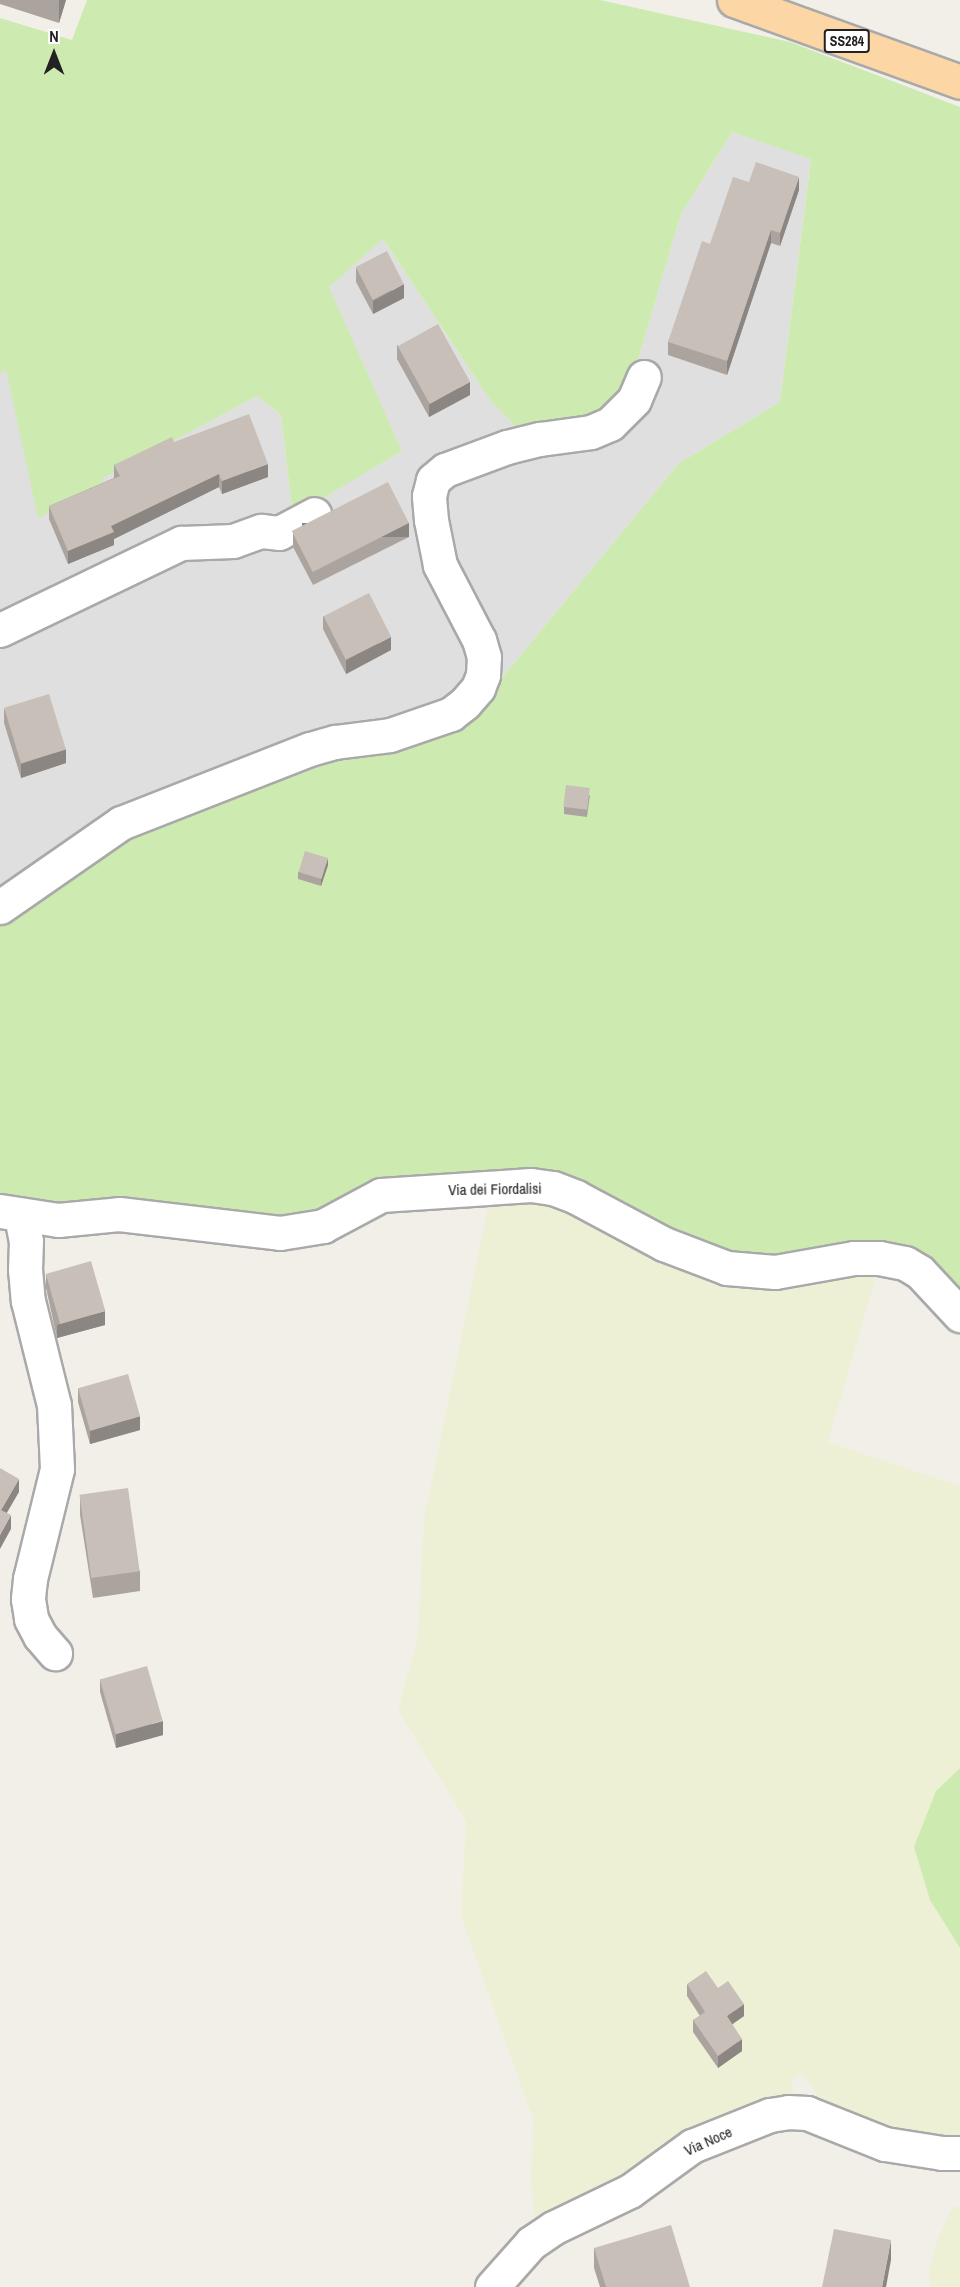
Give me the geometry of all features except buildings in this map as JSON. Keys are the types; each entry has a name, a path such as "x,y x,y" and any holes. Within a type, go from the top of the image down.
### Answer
{"main road":[{"name":"SS284","path":"734,0 960,82"}],"street":[{"path":"0,907 121,823 310,749 335,742 390,735 451,714 465,703 478,688 483,675 484,657 479,640 440,565 430,519 429,496 432,480 445,470 507,447 540,439 591,432 610,424 634,400 644,377"},
{"path":"0,630 181,543 233,541 261,531 279,533 314,514"},
{"name":"Via dei Fiordalisi","path":"11,1213 58,1220 119,1214 280,1233 323,1226 381,1196 531,1185 553,1188 576,1197 664,1244 727,1268 775,1272 854,1258 879,1258 905,1263 920,1272 960,1315"},
{"path":"11,1213 26,1240 25,1269 28,1301 54,1405 57,1469 30,1579 28,1599 31,1619 40,1636 56,1653"},
{"name":"Via Noce","path":"492,2287 531,2243 553,2228 630,2191 692,2146 770,2115 788,2112 807,2113 885,2144 942,2153 960,2153"}],"shaded area":[{"path":"732,132 811,158 780,402 679,463 473,713 0,919 0,374 6,368 105,485 101,479 257,396 281,415 293,515 402,451 328,287 383,239 490,400 519,430 632,380 681,214"}],"green space":[{"path":"87,0 600,0 790,42 960,107 960,1303 921,1260 744,1261 556,1178 300,1222 63,1208 0,1196 0,919 129,826 336,752 473,713 679,463 780,402 811,159 732,132 681,214 632,380 602,411 569,425 519,430 490,400 383,239 329,287 402,451 293,516 281,415 257,396 102,479 105,485 38,518 6,369 0,374 0,18 72,40"},
{"path":"542,1194 878,1270 828,1442 960,1486 960,1768 936,1791 930,1900 960,1948 960,2137 914,2135 855,2116 823,2102 802,2074 791,2080 794,2099 618,2180 535,2226 531,2179 533,2119 461,1916 466,1821 398,1710 418,1636 424,1519 490,1197"},
{"path":"960,1768 960,1948 930,1900 914,1847 936,1791"},
{"path":"960,2206 960,2287 932,2287 928,2273 938,2238 953,2207"}]}
